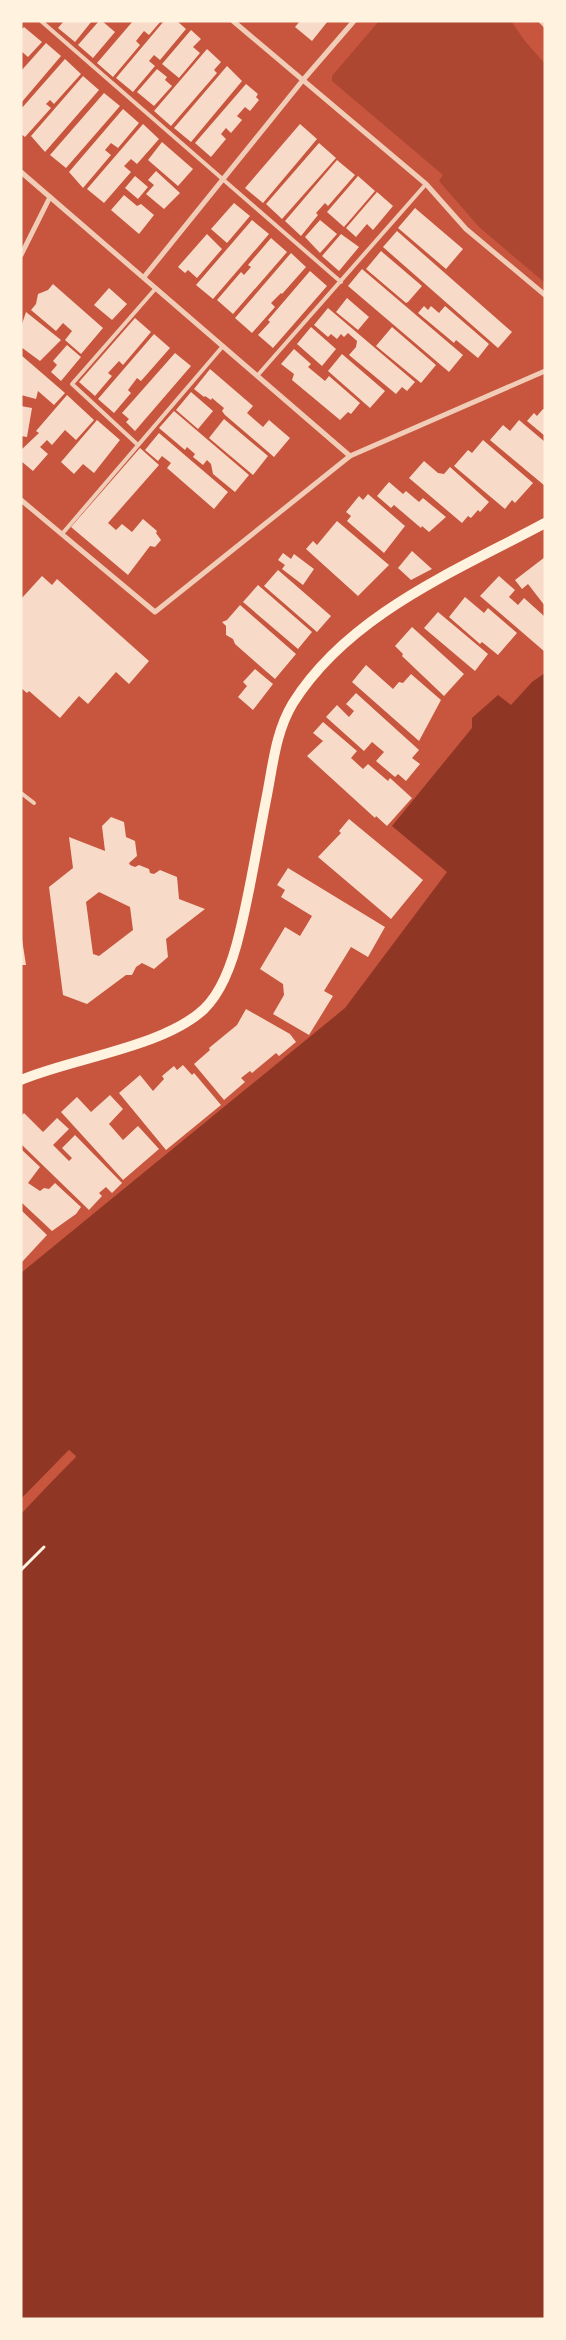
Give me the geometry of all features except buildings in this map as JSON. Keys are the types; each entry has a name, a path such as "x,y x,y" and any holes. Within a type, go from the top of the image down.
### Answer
{"main road":[{"path":"21,1080 155,1037 204,1009 219,989 234,955 246,907 278,736 292,705 308,682 354,634 389,609 545,523"}],"street":[{"path":"233,21 426,184 466,229 545,295"},
{"path":"144,278 354,21"},
{"path":"541,21 545,25"},
{"path":"21,172 350,456"},
{"path":"21,255 50,197"},
{"path":"21,500 155,612 350,456 545,371"}],"lane":[{"path":"40,21 341,282"},
{"path":"257,376 426,184"},
{"path":"138,445 72,384 156,288"},
{"path":"62,534 223,346"},
{"path":"21,793 34,803"}],"path":[{"path":"21,1570 44,1547"}],"shaded area":[{"path":"379,21 511,21 545,64 545,283 479,227 439,181 443,175 332,81 332,76"},
{"path":"545,673 545,2319 21,2319 21,1514 76,1456 69,1450 21,1499 21,1273 345,1008 447,872 392,826 472,728 472,718 498,695 511,705 532,682"}],"pier":[{"path":"69,1450 76,1457 21,1512 73,1457 69,1454 21,1502 21,1499"}]}
